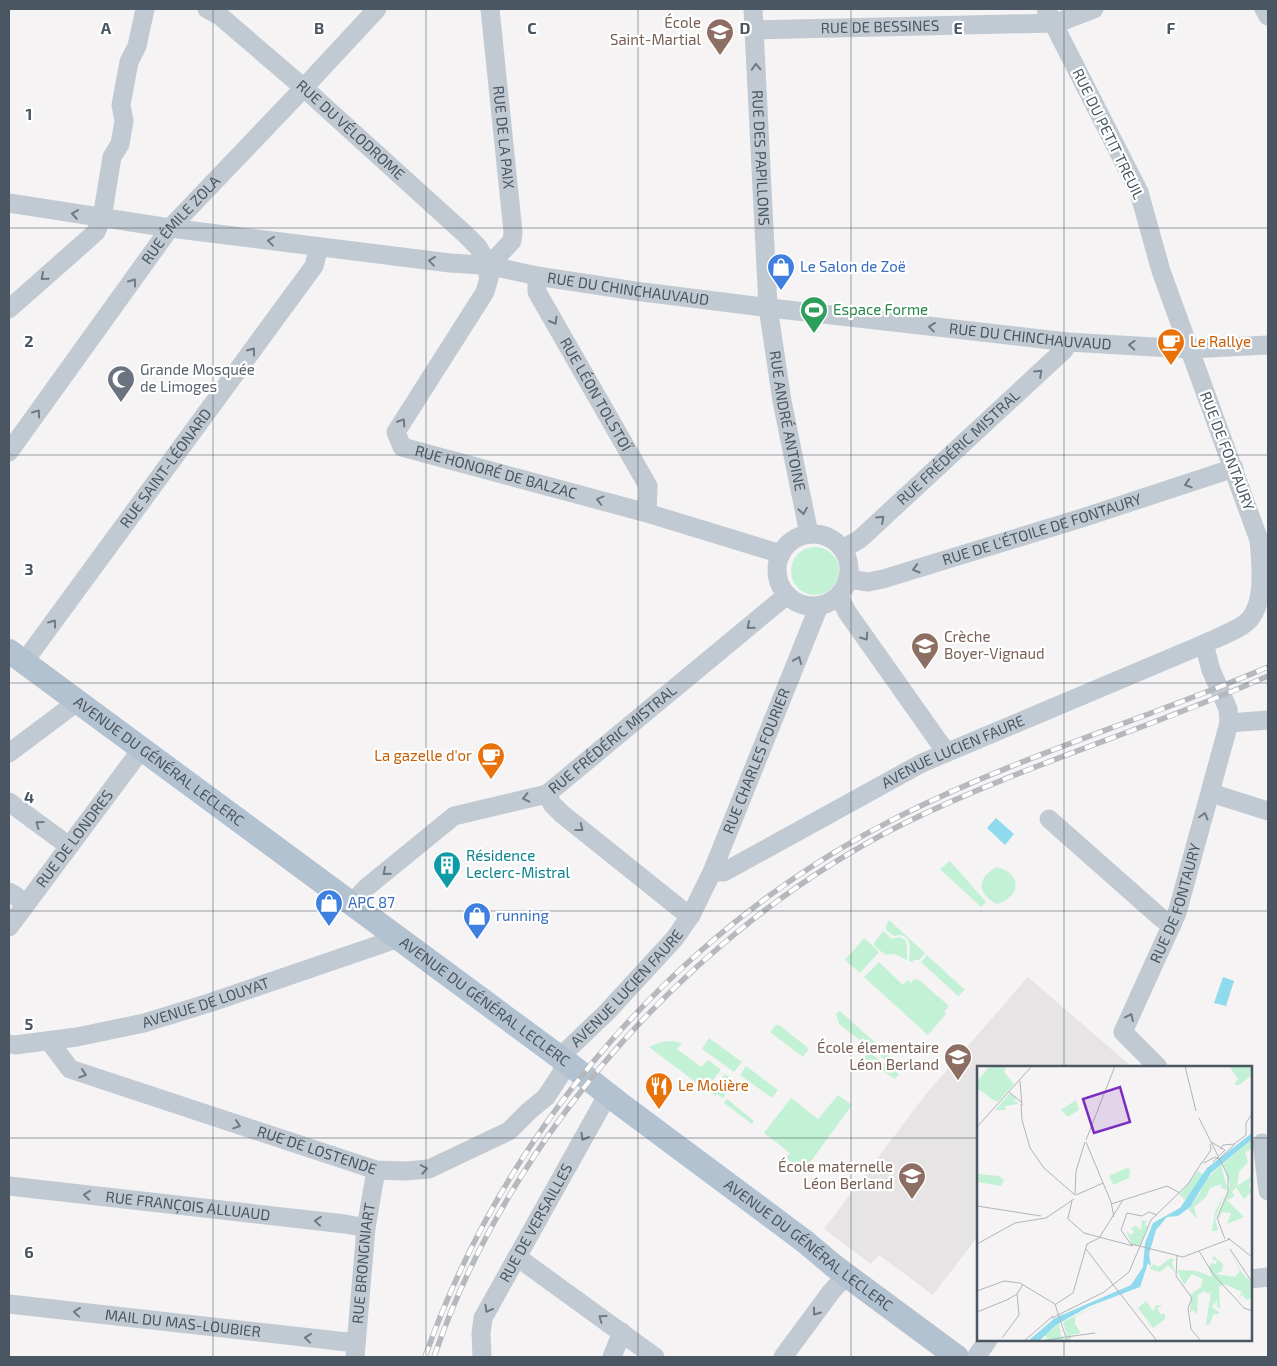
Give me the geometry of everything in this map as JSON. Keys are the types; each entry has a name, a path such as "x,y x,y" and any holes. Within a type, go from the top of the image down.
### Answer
{"main road":[{"name":"AVENUE DU GÉNÉRAL LECLERC","path":"16,657 566,1062 957,1357"}],"street":[{"path":"9,309 96,232 102,218 112,157 120,144 124,121 122,105 129,62 137,46 145,9"},
{"name":"RUE DU VÉLODROME","path":"207,9 220,16 304,88 466,234 478,247 489,265"},
{"name":"RUE ÉMILE ZOLA","path":"9,452 170,228 377,9"},
{"name":"RUE DE LA PAIX","path":"489,265 512,241 513,232 490,9"},
{"name":"RUE DES PAPILLONS","path":"753,9 768,308"},
{"name":"RUE DE BESSINES","path":"755,30 1050,16 1094,9"},
{"path":"1264,9 1268,16"},
{"name":"RUE DU PETIT TREUIL","path":"1050,16 1139,192 1161,271 1189,349"},
{"name":"RUE DU CHINCHAUVAUD","path":"9,203 170,228 450,263 489,265 537,276 768,308 1068,342 1189,349 1268,345"},
{"name":"RUE SAINT-LÉONARD","path":"16,657 314,266 319,247"},
{"name":"RUE HONORÉ DE BALZAC","path":"489,265 489,278 485,292 396,432 402,447 647,513 781,554"},
{"name":"RUE LÉON TOLSTOÏ","path":"537,276 537,292 648,486 647,513"},
{"name":"RUE ANDRÉ ANTOINE","path":"768,308 782,401 808,534"},
{"name":"RUE FRÉDÉRIC MISTRAL","path":"843,549 860,539 1064,350 1068,342"},
{"name":"RUE DE FONTAURY","path":"1189,349 1259,540 1262,572 1261,591 1252,616 1244,625 1204,644"},
{"name":"RUE DE L'ÉTOILE DE FONTAURY","path":"848,579 868,582 883,579 1091,515 1234,468"},
{"path":"808,534 818,534 828,537 843,549 848,564 848,579 845,588 838,596 818,606 807,606 796,602 787,595 781,586 778,576 778,565 781,554 792,541 808,534"},
{"name":"RUE FRÉDÉRIC MISTRAL","path":"352,903 368,887 454,816 547,794 787,595"},
{"path":"838,596 846,612 946,752"},
{"name":"RUE CHARLES FOURIER","path":"691,915 712,872 818,606"},
{"path":"1204,644 1211,670 1228,716 1268,720"},
{"name":"AVENUE LUCIEN FAURE","path":"712,872 724,872 922,763 1204,644"},
{"path":"9,753 77,702"},
{"name":"RUE DE FONTAURY","path":"1157,1066 1123,1032 1178,913 1211,793 1228,716"},
{"name":"RUE DE LONDRES","path":"9,927 141,750"},
{"path":"1211,793 1268,811"},
{"path":"547,794 552,804 562,814 683,911 691,915"},
{"path":"9,802 69,846"},
{"path":"1049,819 1161,918 1172,925"},
{"path":"9,892 25,905"},
{"name":"AVENUE LUCIEN FAURE","path":"566,1062 607,1012 675,938 691,915"},
{"name":"AVENUE DE LOUYAT","path":"9,1044 49,1041 144,1023 209,1003 399,938"},
{"name":"RUE DE LOSTENDE","path":"49,1041 70,1069 376,1170 406,1172 429,1169 509,1131 546,1097 557,1082 566,1062"},
{"name":"RUE DE VERSAILLES","path":"482,1357 481,1333 483,1318 517,1257 603,1090"},
{"path":"1260,1142 1268,1191"},
{"name":"RUE BRONGNIART","path":"356,1350 366,1228 376,1170"},
{"name":"RUE FRANÇOIS ALLUAUD","path":"9,1186 345,1224 366,1228"},
{"path":"517,1257 655,1357"},
{"path":"783,1357 847,1274"},
{"path":"1252,1279 1268,1277"},
{"name":"MAIL DU MAS-LOUBIER","path":"9,1304 356,1350"},
{"path":"612,1357 622,1332"},
{"path":"976,1357 987,1341"}],"shaded area":[{"name":"École maternelle Léon Berland","path":"1028,977 1131,1066 977,1066 977,1237 933,1295 879,1255 871,1264 824,1229 926,1094"}],"green space":[{"path":"810,547 820,547 832,554 839,566 839,576 832,588 820,595 810,595 802,591 795,584 791,576 791,566 795,558 802,551"},
{"path":"950,861 986,902 981,907 940,869"},
{"path":"997,867 1011,875 1015,880 1016,886 1011,896 997,904 985,895 982,891 982,886 986,876"},
{"path":"889,920 925,953 919,960 909,961 909,942 904,936 894,936 886,930"},
{"path":"883,931 892,939 900,937 905,940 907,960 895,954 886,955 875,947 874,943"},
{"path":"864,938 879,952 860,973 845,960"},
{"path":"927,955 965,990 958,996 921,962"},
{"path":"879,962 903,985 908,980 911,983 914,979 919,980 949,1006 944,1012 946,1014 928,1035 864,977"},
{"path":"840,1011 900,1065 897,1069 839,1024 836,1014"},
{"path":"776,1025 779,1025 807,1047 808,1050 803,1057 770,1032"},
{"path":"709,1038 742,1062 734,1072 702,1049"},
{"path":"672,1041 682,1043 677,1049 701,1067 708,1060 720,1069 705,1089 649,1047 661,1042"},
{"path":"869,1052 899,1074 895,1079 864,1058"},
{"path":"746,1066 778,1090 772,1098 740,1075"},
{"path":"725,1074 735,1081 723,1098 717,1094 715,1096 711,1093"},
{"path":"838,1095 852,1105 803,1172 786,1158 790,1153 764,1133 791,1098 818,1119"},
{"path":"727,1099 754,1121 752,1124 724,1103"}],"water":[{"path":"996,818 1014,834 1005,845 987,828"},
{"path":"1223,977 1234,981 1226,1006 1214,1003"}],"railway":[{"path":"425,1357 460,1272 502,1191 553,1114 610,1042 674,976 744,915 818,862 898,817 943,795 1035,757 1268,667"},
{"path":"434,1357 467,1275 510,1195 560,1118 618,1047 682,980 752,920 826,868 903,824 993,784 1268,676"}],"place":[{"name":"École Saint-Martial","path":"720,56"},
{"name":"Le Salon de Zoë","path":"781,291"},
{"name":"Espace Forme","path":"814,334"},
{"name":"Le Rallye","path":"1171,366"},
{"name":"Grande Mosquée de Limoges","path":"121,403"},
{"name":"Crèche Boyer-Vignaud","path":"925,670"},
{"name":"La gazelle d'or","path":"491,780"},
{"name":"Résidence Leclerc-Mistral","path":"447,889"},
{"name":"APC 87","path":"329,927"},
{"name":"running","path":"477,940"},
{"name":"École élementaire Léon Berland","path":"958,1081"},
{"name":"Le Molière","path":"659,1110"},
{"name":"École maternelle Léon Berland","path":"912,1200"}]}
